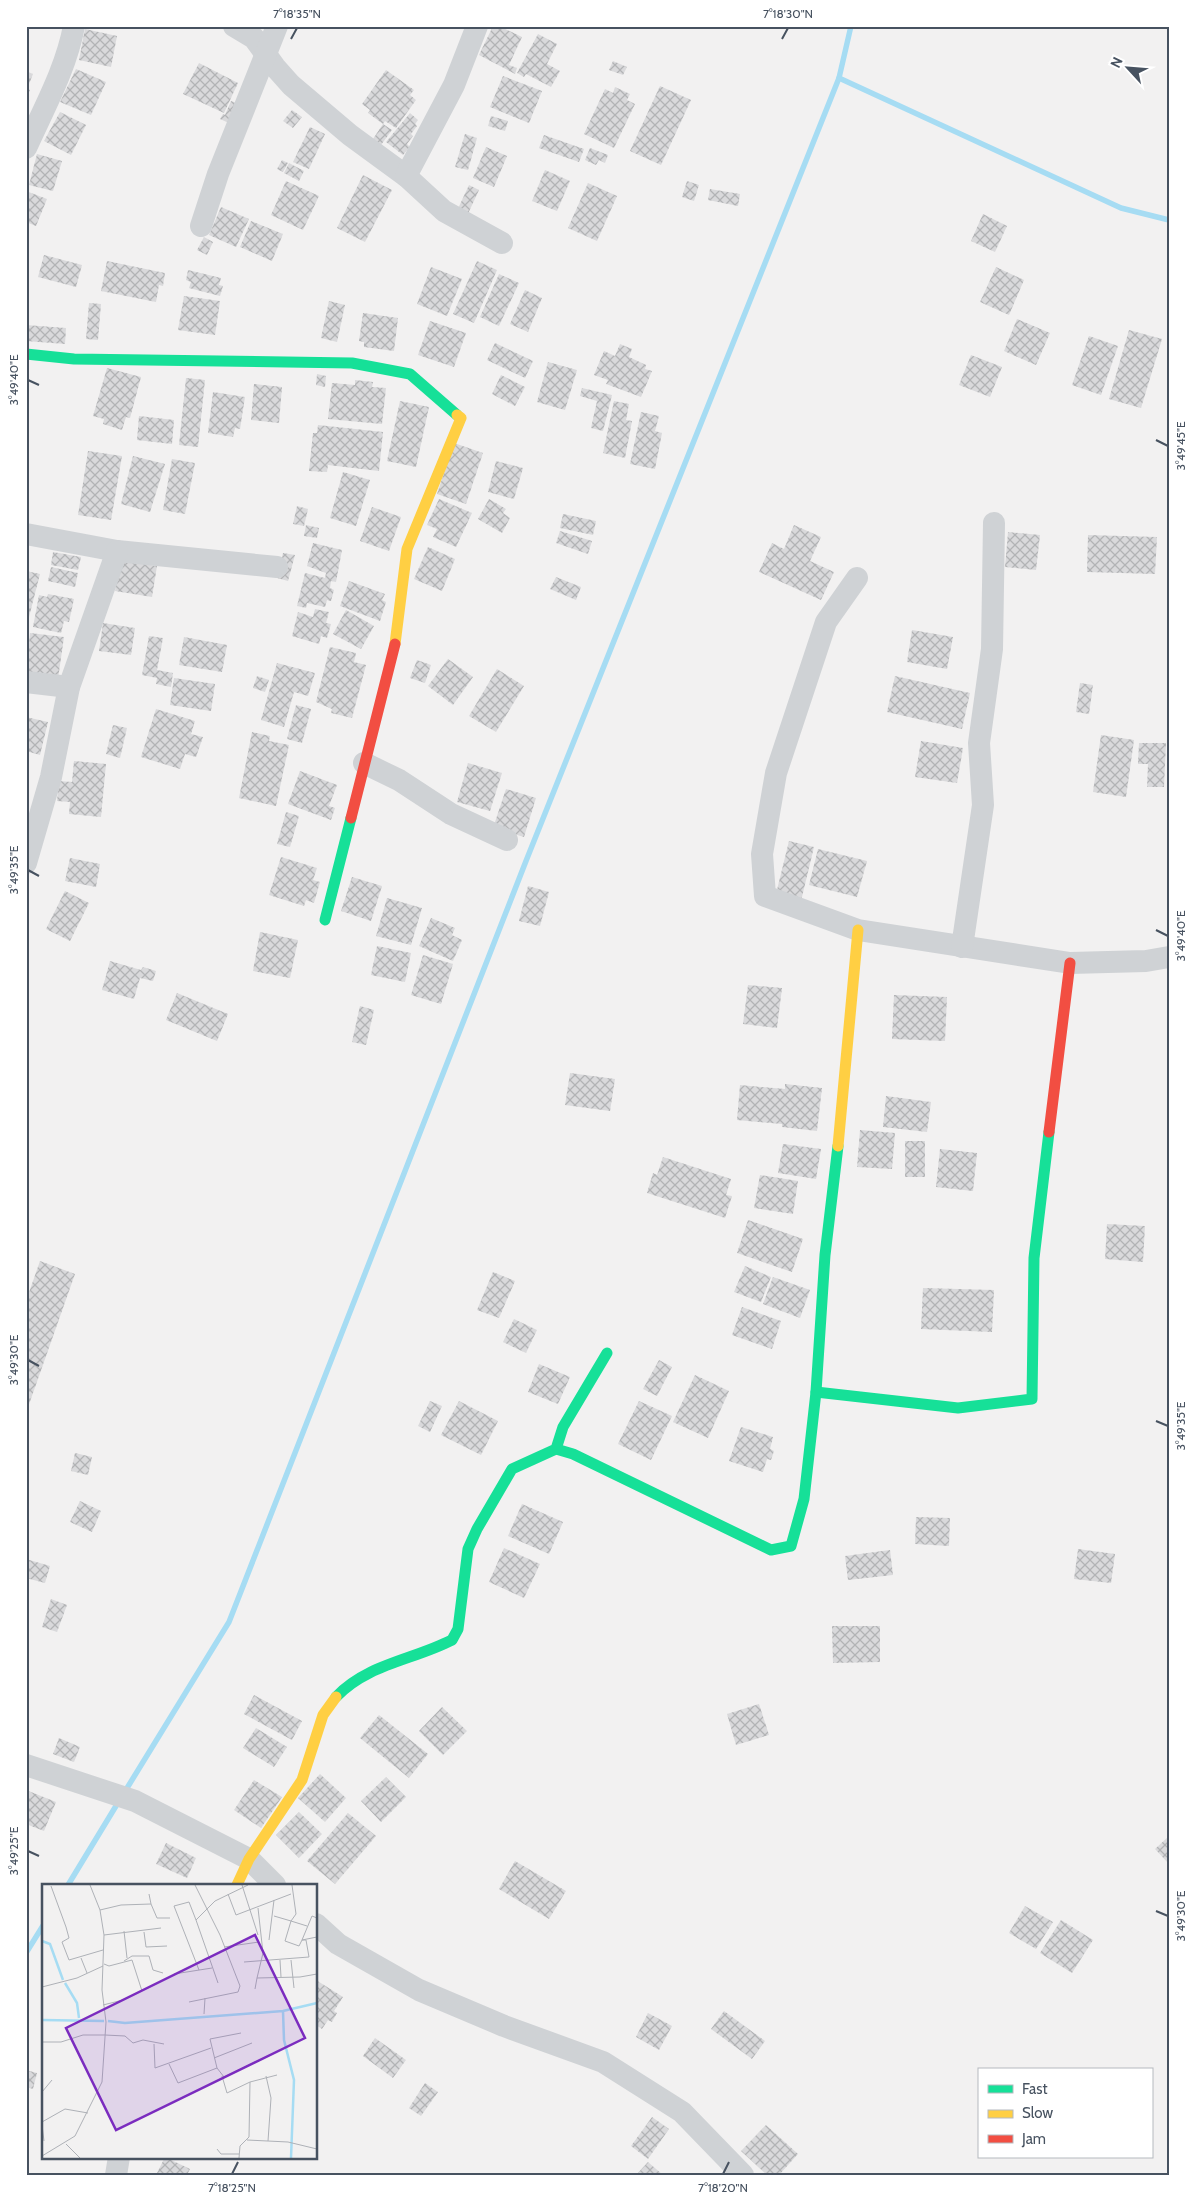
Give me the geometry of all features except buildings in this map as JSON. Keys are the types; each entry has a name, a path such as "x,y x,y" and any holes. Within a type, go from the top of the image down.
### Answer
{"street":[{"path":"26,148 62,69 70,46 74,26"},
{"path":"234,26 254,38 275,68 291,85 350,135 406,176 444,211 502,243"},
{"path":"201,226 218,174 277,26"},
{"path":"406,176 454,85 477,26"},
{"path":"26,354 74,359 352,363 410,374 461,418 407,549 394,650 325,920"},
{"path":"962,947 983,805 979,743 992,649 994,523"},
{"path":"26,534 117,551 277,567"},
{"path":"26,863 51,777 69,687 117,551"},
{"path":"857,578 826,622 776,773 762,854 765,896 858,930 962,947 1070,963 1146,961 1168,957"},
{"path":"26,682 69,687"},
{"path":"364,763 399,780 451,814 506,840"},
{"path":"237,1884 249,1859 302,1780 323,1716 343,1689 348,1684 388,1664 452,1640 458,1629 468,1549 477,1529 512,1469 556,1449 573,1454 771,1550 791,1546 804,1499 816,1392 825,1255 835,1179 858,930"},
{"path":"816,1392 958,1408 1032,1399 1034,1258 1070,963"},
{"path":"556,1449 563,1427 607,1353"},
{"path":"26,1765 110,1791 135,1801 249,1859 274,1884"},
{"path":"318,1926 338,1944 419,1990 504,2026 603,2062 682,2112 743,2175"},
{"path":"116,2175 119,2158"}],"waterway":[{"path":"124,1793 229,1622 526,861 839,78 851,26"},
{"path":"839,78 1121,208 1169,220"},
{"path":"69,1884 119,1801"},
{"path":"26,1953 42,1927"}],"traffic: fast":[{"path":"26,354 74,359 352,363 410,374 457,415"},
{"path":"325,920 351,818"},
{"path":"816,1392 958,1408 1032,1399 1034,1258 1049,1132"},
{"path":"556,1449 573,1454 771,1550 791,1546 804,1499 816,1392 825,1255 838,1146"},
{"path":"336,1697 348,1686 376,1670 452,1640 458,1629 468,1549 477,1529 512,1469 556,1449 563,1427 607,1353"}],"traffic: slow":[{"path":"395,644 407,549 461,418 457,415"},
{"path":"838,1146 858,930"},
{"path":"237,1884 249,1859 302,1780 323,1715 336,1697"}],"traffic: jam":[{"path":"351,818 395,644"},
{"path":"1049,1132 1070,963"}]}
